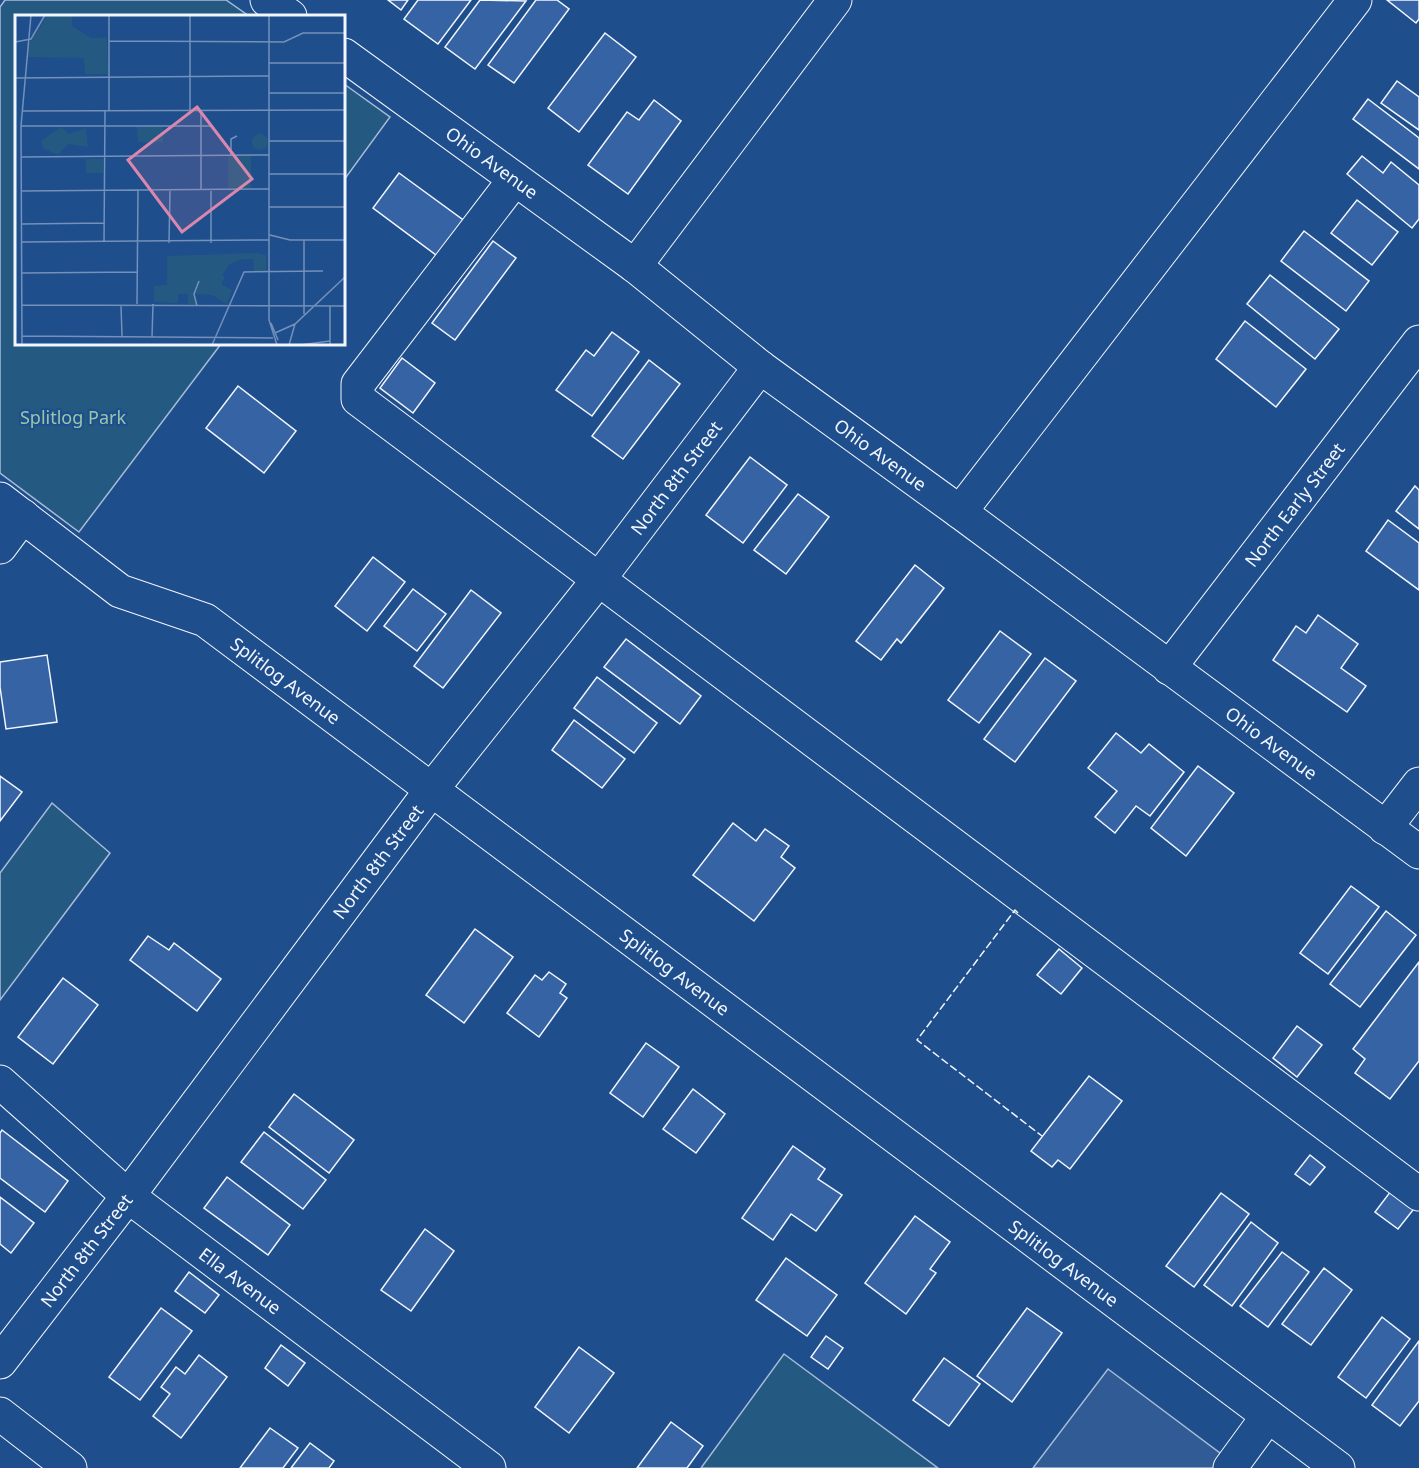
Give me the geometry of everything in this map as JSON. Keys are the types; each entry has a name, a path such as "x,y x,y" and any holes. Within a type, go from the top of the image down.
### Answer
{"street":[{"path":"267,0 289,15"},
{"path":"635,266 835,0"},
{"path":"960,512 1355,0"},
{"name":"Ohio Avenue","path":"345,56 635,266 760,367 1419,852"},
{"path":"515,179 358,384 358,399 1419,1194"},
{"name":"North Early Street","path":"1169,668 1419,342"},
{"name":"North 8th Street","path":"0,1362 128,1196 432,789 599,579 760,367"},
{"path":"0,547 12,507"},
{"name":"Splitlog Avenue","path":"12,507 120,591 205,620 1338,1468"},
{"path":"1385,828 1419,784"},
{"name":"Ella Avenue","path":"0,1082 128,1196 489,1468"},
{"path":"0,1414 70,1468"},
{"path":"1230,1468 1268,1416"}],"green space":[{"name":"Splitlog Park","path":"5,0 226,0 248,15 15,15 15,345 220,345 79,532 0,473 0,7"},
{"path":"345,85 390,117 345,179"},
{"path":"52,803 110,853 0,1000 0,873"},
{"path":"784,1354 938,1468 701,1468"}],"shaded area":[{"path":"1108,1369 1240,1468 1033,1468"}],"building":[{"path":"388,0 408,0 401,10"},
{"path":"418,0 471,0 438,44 404,19"},
{"path":"480,0 526,1 475,69 445,47"},
{"path":"536,0 557,0 569,9 514,83 488,65"},
{"path":"1387,0 1419,0 1419,19 1416,23"},
{"path":"605,33 636,57 579,132 548,108"},
{"path":"1397,81 1419,97 1419,130 1381,103"},
{"path":"1368,99 1419,138 1419,169 1353,119"},
{"path":"654,100 681,121 628,194 588,165 627,112 639,120"},
{"path":"1362,156 1383,173 1391,162 1419,185 1419,219 1412,228 1347,174"},
{"path":"399,173 466,222 440,258 373,208"},
{"path":"1357,200 1398,232 1372,265 1331,233"},
{"path":"1304,231 1369,281 1346,311 1281,261"},
{"path":"493,241 516,258 455,340 432,323"},
{"path":"1270,275 1339,329 1315,359 1247,304"},
{"path":"1245,321 1306,369 1276,407 1216,359"},
{"path":"612,332 639,352 592,416 556,390 586,350 594,356"},
{"path":"402,358 435,383 413,413 380,388"},
{"path":"649,360 680,384 623,459 592,436"},
{"path":"238,386 296,431 264,473 206,428"},
{"path":"750,457 787,485 743,543 706,515"},
{"path":"1415,486 1419,490 1419,529 1396,511"},
{"path":"798,494 829,517 786,574 754,550"},
{"path":"1388,520 1419,543 1419,590 1366,551"},
{"path":"373,557 405,582 367,631 335,606"},
{"path":"915,565 944,588 901,643 897,639 881,660 856,641"},
{"path":"413,589 446,614 417,651 384,626"},
{"path":"471,590 501,613 443,688 414,666"},
{"path":"1318,615 1358,644 1341,668 1366,686 1347,712 1273,660 1296,626 1306,633"},
{"path":"1000,631 1031,654 979,723 948,700"},
{"path":"626,639 701,696 680,724 604,667"},
{"path":"47,655 57,722 6,729 0,687 0,662"},
{"path":"1045,658 1076,681 1015,762 984,739"},
{"path":"597,677 657,723 634,753 574,708"},
{"path":"574,720 625,759 602,788 552,750"},
{"path":"1116,733 1141,753 1149,744 1184,772 1150,816 1136,806 1115,833 1095,817 1117,791 1088,768"},
{"path":"1198,766 1234,793 1186,856 1151,828"},
{"path":"0,776 22,792 0,821"},
{"path":"733,823 756,841 765,829 789,846 781,857 795,868 754,921 693,875"},
{"path":"1351,886 1379,907 1328,974 1300,953"},
{"path":"1386,911 1416,935 1360,1007 1330,984"},
{"path":"475,929 513,957 464,1023 426,995"},
{"path":"148,936 169,950 174,943 221,979 197,1011 130,960"},
{"path":"1059,949 1082,968 1061,994 1037,975"},
{"path":"1419,962 1419,1061 1390,1099 1355,1073 1365,1059 1353,1049"},
{"path":"549,972 566,984 560,993 567,998 539,1037 507,1013 535,975 542,980"},
{"path":"63,978 98,1005 53,1064 18,1037"},
{"path":"1297,1026 1322,1045 1297,1077 1273,1058"},
{"path":"646,1043 679,1067 643,1117 610,1093"},
{"path":"1089,1076 1122,1101 1070,1169 1058,1160 1052,1167 1031,1151"},
{"path":"693,1089 725,1114 696,1153 663,1129"},
{"path":"294,1094 354,1140 329,1173 269,1127"},
{"path":"2,1130 68,1181 45,1212 0,1178 0,1133"},
{"path":"264,1132 326,1180 303,1209 241,1162"},
{"path":"793,1146 825,1169 818,1179 842,1195 816,1231 791,1214 773,1240 742,1218"},
{"path":"1310,1155 1325,1167 1310,1185 1295,1174"},
{"path":"227,1177 290,1225 268,1255 204,1208"},
{"path":"1394,1187 1417,1205 1398,1229 1375,1212"},
{"path":"1221,1193 1249,1214 1194,1287 1166,1266"},
{"path":"0,1197 34,1223 11,1253 0,1244"},
{"path":"915,1216 950,1242 930,1269 936,1273 906,1314 865,1283"},
{"path":"1251,1222 1278,1243 1232,1306 1204,1285"},
{"path":"425,1229 454,1251 411,1311 381,1290"},
{"path":"1282,1252 1309,1272 1268,1327 1240,1306"},
{"path":"786,1258 837,1295 807,1336 756,1300"},
{"path":"1324,1268 1352,1290 1311,1345 1282,1324"},
{"path":"189,1272 219,1295 205,1313 175,1291"},
{"path":"161,1308 192,1331 140,1400 109,1377"},
{"path":"1027,1308 1062,1333 1012,1402 977,1376"},
{"path":"1382,1317 1410,1339 1366,1398 1338,1377"},
{"path":"826,1336 843,1348 828,1369 811,1357"},
{"path":"1419,1341 1419,1401 1400,1426 1372,1405"},
{"path":"281,1345 305,1363 288,1386 265,1368"},
{"path":"579,1347 614,1373 569,1433 535,1407"},
{"path":"199,1355 227,1377 181,1438 153,1416 170,1394 161,1387 176,1367 185,1374"},
{"path":"944,1358 980,1384 949,1426 913,1400"},
{"path":"671,1422 703,1446 687,1468 637,1468"},
{"path":"270,1428 298,1448 283,1468 240,1468"},
{"path":"310,1443 334,1461 329,1468 291,1468"}],"fence":[{"path":"1018,913 1015,910 917,1040 1042,1136"}]}
